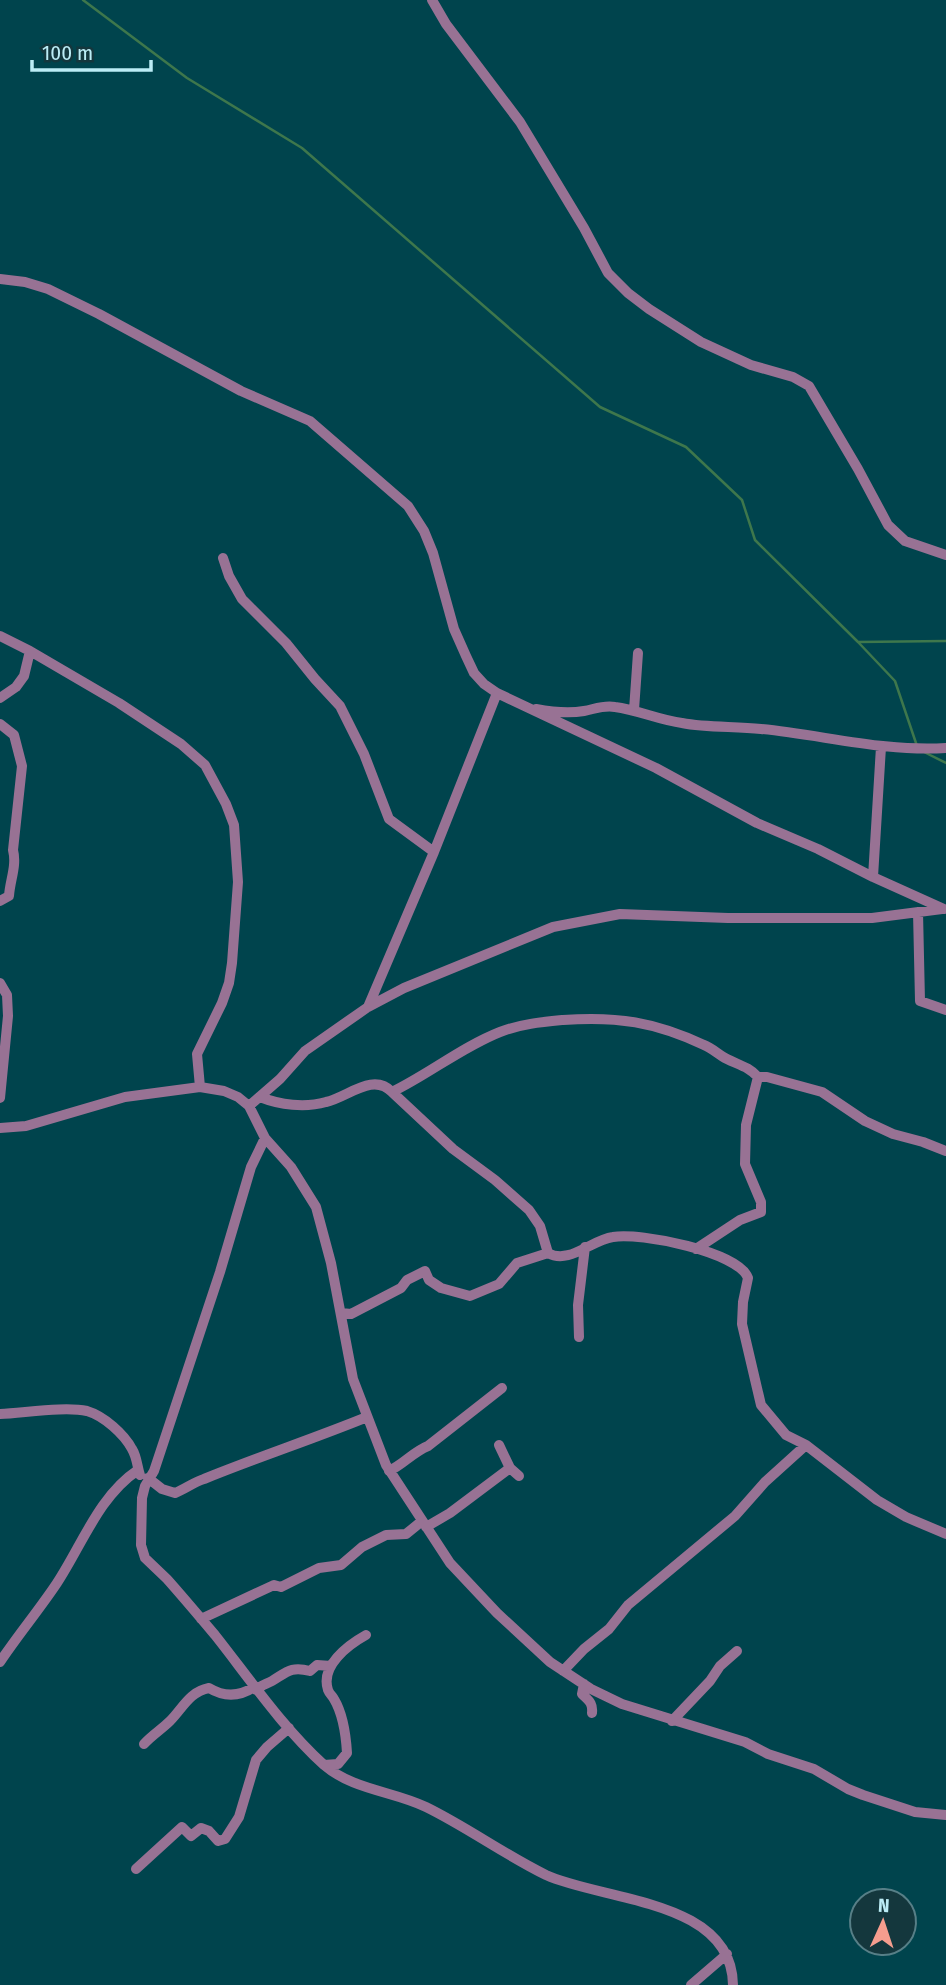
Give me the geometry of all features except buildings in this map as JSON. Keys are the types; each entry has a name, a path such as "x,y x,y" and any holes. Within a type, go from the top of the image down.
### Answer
{"street":[{"path":"432,0 446,24 520,122 572,206 608,273 649,309 701,342 751,365 793,377 809,386 888,525 905,541 946,555"},
{"path":"0,279 25,282 48,289 241,391 310,421 408,506 424,531 433,553 454,629 474,673 500,695 561,725 617,748 744,817 945,909"},
{"path":"223,558 229,576 242,599 286,643 340,706 364,754 389,819 434,852"},
{"path":"0,636 138,715 181,744 205,765 226,804 234,825 238,882 232,963 222,1003 197,1054 200,1087"},
{"path":"0,698 16,687 24,676 30,651"},
{"path":"634,710 638,653"},
{"path":"500,695 517,699 533,708 564,713 603,705 634,710 683,724 762,729 829,737 881,747 919,750 946,748"},
{"path":"368,1007 500,695"},
{"path":"0,724 14,735 22,766 13,850 16,863 10,880 9,896 0,901"},
{"path":"873,877 881,747"},
{"path":"249,1106 280,1079 305,1051 368,1007 461,964 553,927 620,914 873,919 945,909"},
{"path":"918,912 920,1001 946,1010"},
{"path":"0,984 7,995 8,1016 0,1098"},
{"path":"392,1091 438,1063 501,1032 538,1022 623,1019 656,1026 706,1045 726,1059 749,1068 758,1077 822,1092 866,1121 893,1134 946,1151"},
{"path":"696,1249 740,1220 761,1212 761,1202 745,1164 746,1125 758,1077"},
{"path":"260,1097 283,1104 326,1102 374,1083 383,1085 453,1149 495,1180 529,1210 540,1226 548,1253"},
{"path":"0,1128 26,1126 125,1097 200,1087 239,1097 249,1106 265,1138 291,1167 316,1207 331,1262 353,1379 389,1471 450,1563 473,1589 550,1662 622,1704 745,1742 768,1754 814,1769 863,1795 915,1812 946,1815"},
{"path":"265,1138 251,1167 220,1272 142,1498 141,1545 145,1558 167,1578 289,1728 324,1765 340,1777 425,1807 548,1875 584,1887 640,1900 684,1917 706,1931 725,1949 733,1985"},
{"path":"341,1313 351,1314 401,1288 407,1280 425,1271 429,1280 441,1288 470,1296 499,1284 517,1263 548,1253 560,1257 612,1237 658,1238 696,1249 746,1271 748,1278 742,1324 761,1405 786,1435 806,1445 877,1500 906,1517 946,1534"},
{"path":"579,1337 578,1305 585,1247"},
{"path":"389,1471 428,1446 502,1388"},
{"path":"0,1414 60,1410 91,1412 111,1425 130,1445 138,1469 147,1482 175,1493 203,1479 284,1451 307,1439 367,1417"},
{"path":"499,1445 510,1468 519,1476"},
{"path":"564,1671 584,1649 616,1622 628,1605 735,1516 765,1482 806,1445"},
{"path":"201,1619 274,1585 281,1587 326,1566 341,1565 362,1548 386,1535 406,1534 450,1513 510,1468"},
{"path":"0,1662 57,1583 98,1514 120,1485 138,1469"},
{"path":"324,1765 338,1764 347,1753 335,1700 328,1691 327,1678 331,1666 348,1646 366,1635"},
{"path":"672,1721 710,1681 720,1666 737,1651"},
{"path":"144,1744 157,1730 171,1721 184,1703 201,1690 209,1688 222,1696 248,1691 275,1680 285,1671 302,1668 310,1671 317,1665 331,1666"},
{"path":"584,1684 582,1694 590,1701 592,1713"},
{"path":"136,1868 182,1827 191,1836 201,1828 209,1831 218,1841 225,1839 239,1817 256,1760 289,1728"},
{"path":"691,1985 727,1954"}],"waterway":[{"path":"83,0 187,78 302,148 600,407 686,447 742,500 755,540 858,642 946,641"},
{"path":"858,642 895,681 917,746"},
{"path":"924,752 946,763"}]}
